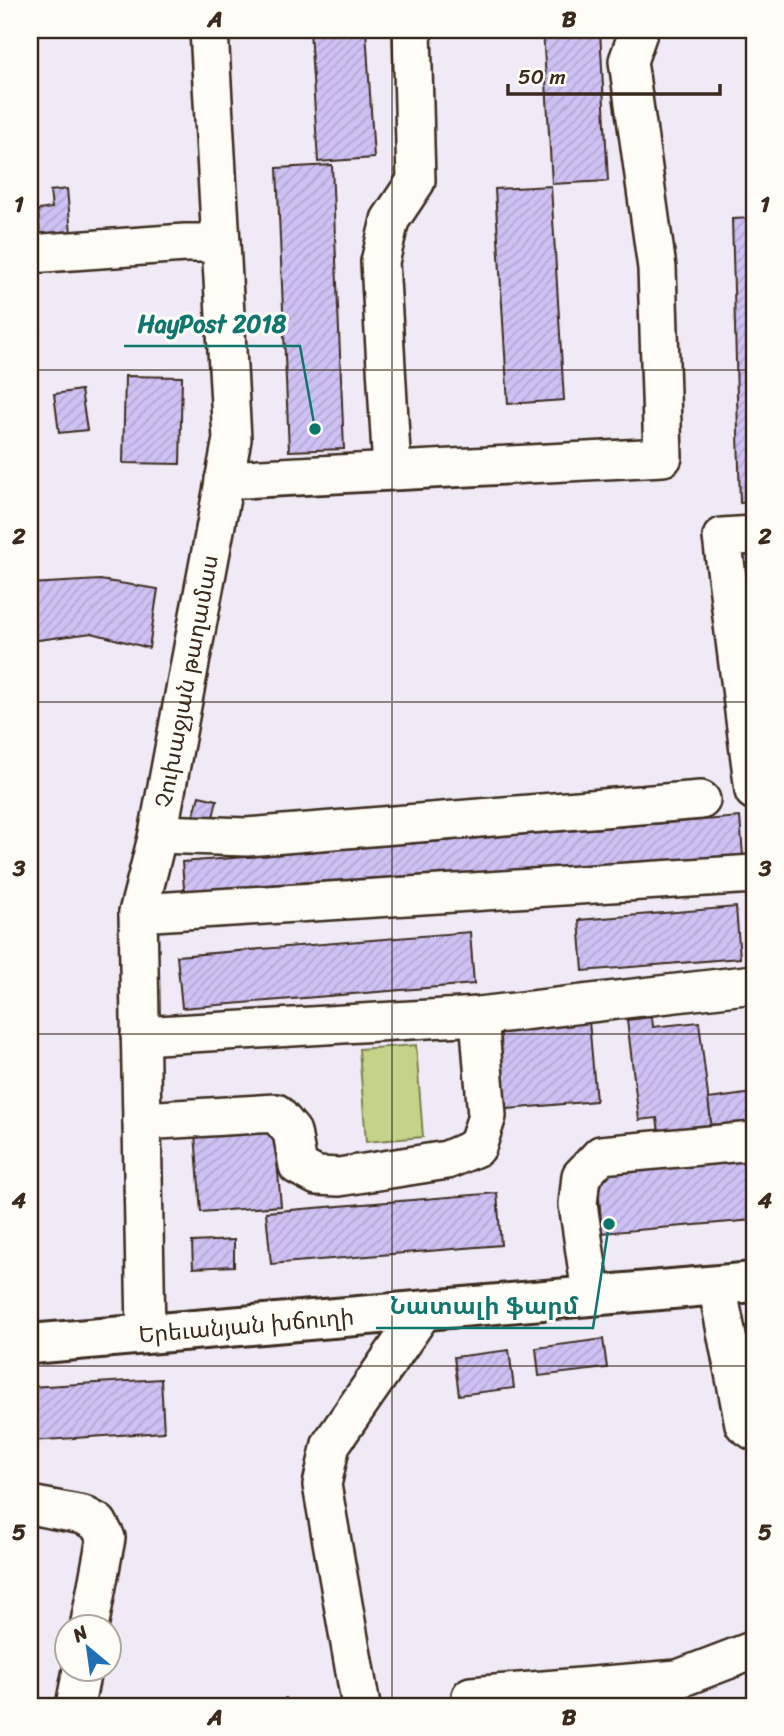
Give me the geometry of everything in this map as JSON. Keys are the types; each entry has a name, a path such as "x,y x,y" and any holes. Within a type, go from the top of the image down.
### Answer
{"highway":[{"name":"Երեւանյան խճուղի","path":"30,1344 591,1293 736,1283"}],"street":[{"name":"Չուխաջյան թաղամաս","path":"146,1332 138,913 158,834 232,439 209,30"},
{"path":"392,471 380,262 390,220 416,181 412,30"},
{"path":"224,480 663,457 657,268 628,61 639,30"},
{"path":"30,254 221,243"},
{"path":"754,536 722,537 754,791"},
{"path":"158,834 247,837 701,800"},
{"path":"138,913 754,874"},
{"path":"141,1036 479,1016 754,984"},
{"path":"142,1121 276,1113 292,1132 298,1166 317,1176 339,1177 447,1160 477,1147 487,1116 479,1016"},
{"path":"591,1293 578,1204 581,1176 601,1155 754,1141"},
{"path":"736,1283 744,1424 754,1431"},
{"path":"361,1706 322,1485 331,1444 424,1310"},
{"path":"30,1505 83,1516 98,1524 106,1538 92,1614"},
{"path":"471,1696 678,1679 754,1650"},
{"path":"75,1706 79,1684"}],"green space":[{"path":"416,1045 423,1137 366,1142 359,1049"}],"building":[{"path":"310,30 366,30 374,158 318,162"},
{"path":"459,30 491,30 491,31 459,34"},
{"path":"543,30 600,30 608,181 552,184"},
{"path":"332,165 344,449 289,451 277,168"},
{"path":"551,186 564,400 508,404 495,189"},
{"path":"67,189 71,233 40,236 38,210 52,208 50,191"},
{"path":"754,218 754,502 740,503 732,219"},
{"path":"30,291 34,291 39,330 30,331"},
{"path":"125,376 182,377 180,464 123,463"},
{"path":"81,390 87,430 59,433 54,394"},
{"path":"754,544 754,596 740,598 734,547"},
{"path":"100,580 158,589 149,648 92,633 30,641 30,584"},
{"path":"199,796 217,800 210,830 191,825"},
{"path":"740,817 743,856 185,901 182,862"},
{"path":"736,907 740,958 583,971 579,920"},
{"path":"470,932 474,984 182,1008 177,956"},
{"path":"652,1017 653,1027 699,1022 713,1137 661,1146 657,1118 639,1120 627,1020"},
{"path":"589,1021 596,1101 497,1110 489,1030"},
{"path":"754,1093 754,1131 713,1137 708,1099"},
{"path":"274,1128 281,1206 201,1212 195,1134"},
{"path":"754,1160 754,1220 602,1233 597,1173"},
{"path":"497,1193 501,1245 271,1264 266,1212"},
{"path":"234,1240 234,1266 193,1268 192,1242"},
{"path":"603,1339 607,1368 539,1376 536,1348"},
{"path":"509,1350 514,1388 459,1395 454,1357"},
{"path":"161,1379 164,1432 30,1441 30,1387"},
{"path":"286,1698 292,1706 272,1706"}],"place":[{"name":"HayPost 2018","path":"315,429"},
{"name":"Նատալի ֆարմ","path":"609,1224"}]}
